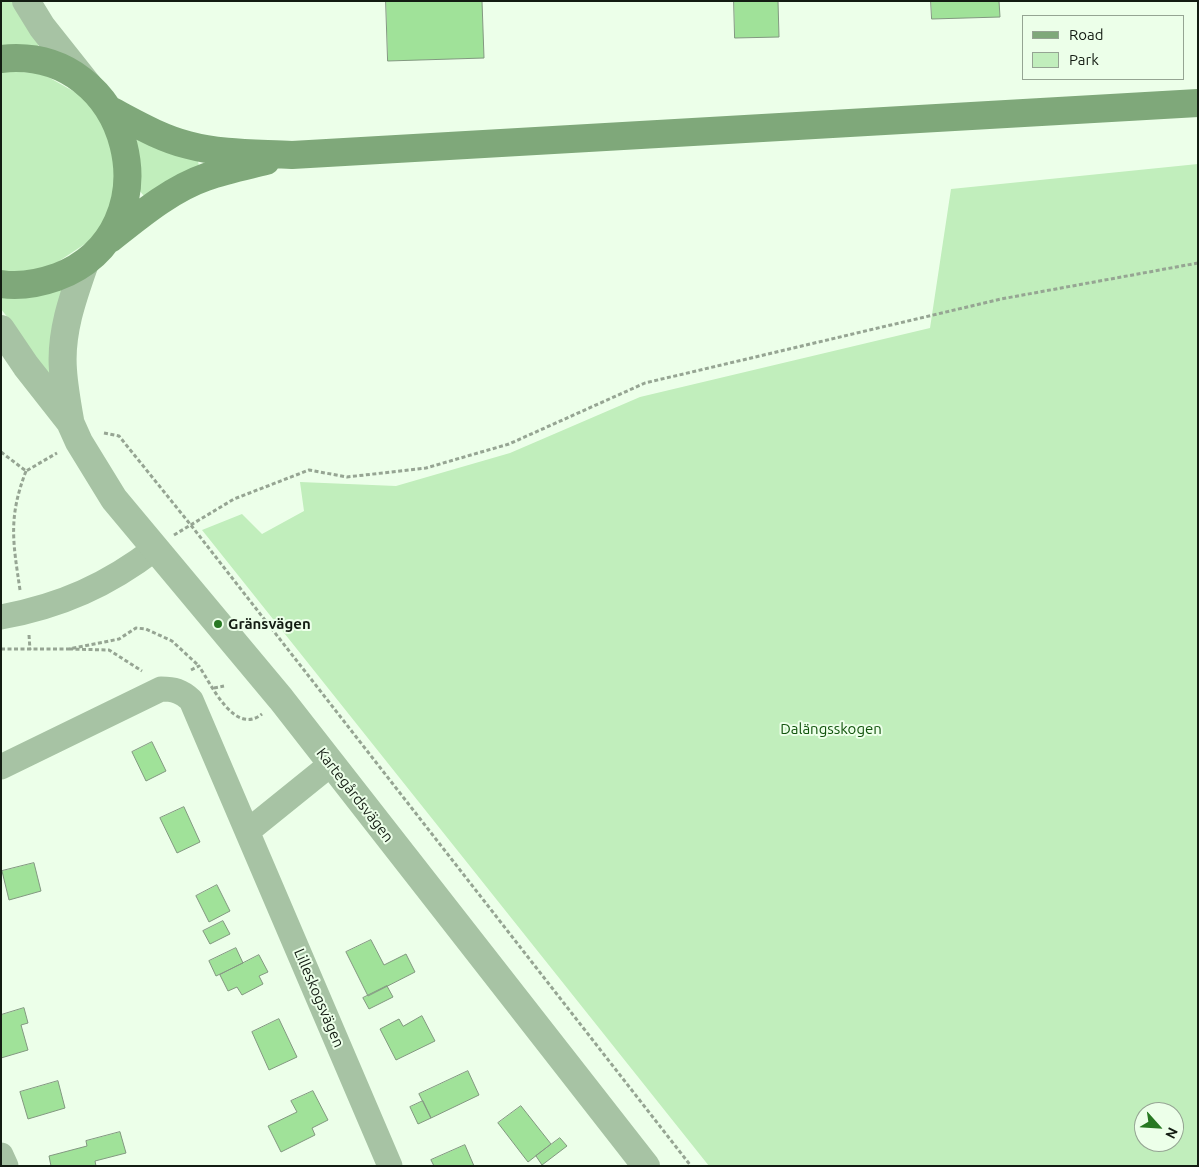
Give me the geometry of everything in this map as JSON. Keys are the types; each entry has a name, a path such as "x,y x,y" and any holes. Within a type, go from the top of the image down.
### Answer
{"main road":[{"path":"1,59 42,61 60,67 89,86 110,110 124,139 127,156 127,190 116,222 91,257"},
{"path":"110,110 148,130 188,145 241,153 292,155 1198,104"},
{"path":"1,284 25,285 45,281 91,257 131,222 183,187 206,177 292,155"}],"street":[{"path":"26,1 42,27 89,86"},
{"name":"Kartegårdsvägen","path":"74,432 62,369 63,339 73,297 91,257"},
{"name":"Kartegårdsvägen","path":"1,329 74,432 114,499 281,699 646,1166"},
{"path":"1,617 44,608 89,590 129,569 156,548"},
{"path":"1,767 161,689"},
{"name":"Lilleskogsvägen","path":"161,689 174,689 183,692 191,700 390,1166"},
{"path":"248,831 332,764"},
{"path":"1,1155 6,1166"}],"path":[{"path":"156,548 190,524 234,499 309,470 347,477 426,468 509,444 645,383 1001,299 1198,263"},
{"path":"30,650 26,612 12,531 20,489 26,471 74,432 102,432 119,436 190,524 691,1166"},
{"path":"1,452 26,471"},
{"path":"69,648 119,639 136,628 146,629 172,641 199,666 225,705 245,720 254,720 281,699"},
{"path":"1,649 69,648 109,650 142,670 161,689 184,673 199,666"},
{"path":"214,688 224,686"}],"green space":[{"path":"2,1 13,1 39,44 37,48 1,49"},
{"path":"1,71 41,73 89,100 116,149 113,205 94,238 47,269 1,273"},
{"path":"136,139 198,161 199,166 144,196 139,190 141,170"},
{"name":"Dalängsskogen","path":"1198,164 1198,1166 709,1166 202,530 242,514 262,534 304,511 300,482 396,486 510,453 640,397 930,328 951,189"},
{"path":"62,289 48,385 18,331 1,309 1,295"}],"building":[{"path":"386,1 482,1 484,58 388,61"},
{"path":"734,1 778,1 779,37 735,38"},
{"path":"931,1 999,1 1000,17 932,19"},
{"path":"152,742 166,771 146,781 132,752"},
{"path":"184,807 200,842 177,853 160,818"},
{"path":"34,863 41,891 9,900 2,871"},
{"path":"217,885 230,911 209,922 196,896"},
{"path":"223,921 230,934 210,944 203,931"},
{"path":"371,940 384,965 406,954 415,972 368,996 346,952"},
{"path":"236,948 243,963 216,976 209,961"},
{"path":"259,955 268,972 259,976 263,984 242,995 237,987 228,991 220,975"},
{"path":"387,986 393,997 369,1009 363,998"},
{"path":"24,1008 28,1023 21,1025 28,1050 1,1058 1,1015"},
{"path":"422,1016 435,1041 396,1060 380,1029 399,1019 403,1026"},
{"path":"279,1019 297,1057 269,1070 252,1032"},
{"path":"468,1071 479,1095 431,1118 419,1094"},
{"path":"58,1081 65,1108 28,1119 20,1092"},
{"path":"313,1091 328,1120 312,1128 315,1135 281,1152 268,1126 297,1112 291,1101"},
{"path":"423,1101 431,1118 418,1124 410,1107"},
{"path":"521,1106 551,1144 528,1162 498,1123"},
{"path":"120,1132 126,1153 95,1161 96,1166 51,1166 49,1156 87,1146 86,1141"},
{"path":"560,1138 567,1146 542,1165 536,1156"},
{"path":"465,1145 474,1166 434,1166 431,1160"}],"place":[{"name":"Gränsvägen","path":"218,624"}]}
